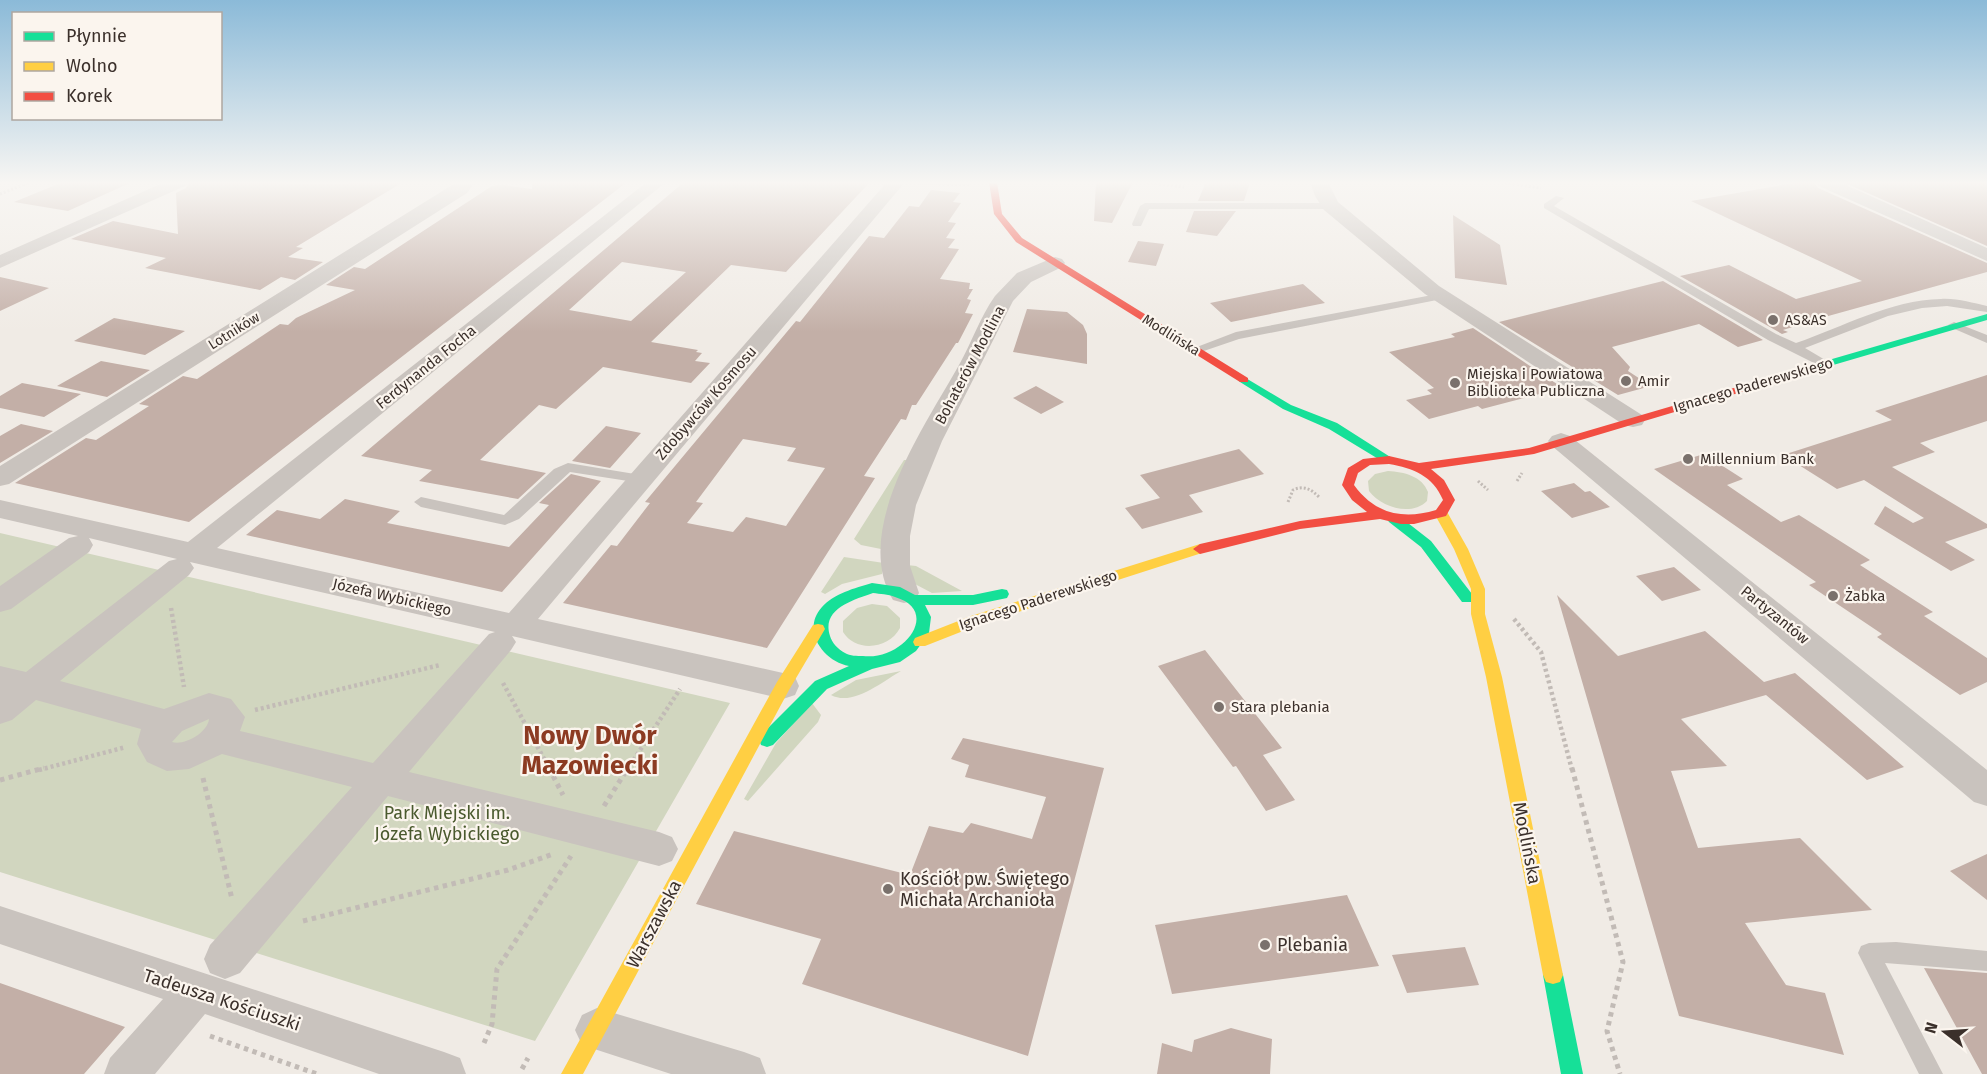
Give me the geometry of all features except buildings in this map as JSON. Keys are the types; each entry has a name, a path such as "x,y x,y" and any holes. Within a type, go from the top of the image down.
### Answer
{"street":[{"path":"0,262 67,232"},
{"name":"Lotników","path":"0,478 392,232"},
{"name":"Ferdynanda Focha","path":"0,711 15,682 180,566 595,232"},
{"name":"Zdobywców Kosmosu","path":"233,949 853,232"},
{"path":"1012,232 1019,240 1055,263"},
{"path":"1369,232 1443,296 1634,420"},
{"path":"1936,232 1987,255"},
{"path":"1942,235 1987,263"},
{"name":"Modlińska","path":"1055,263 1287,407 1333,426 1389,460"},
{"name":"Bohaterów Modlina","path":"910,597 897,579 894,558 905,498 916,465 997,311 1014,285 1030,273 1055,263"},
{"name":"Ignacego Paderewskiego","path":"1488,471 1530,451 1561,441 1826,364 1984,314"},
{"name":"Modlińska","path":"1287,407 1322,438"},
{"name":"Partyzantów","path":"1561,441 1987,791"},
{"name":"Ignacego Paderewskiego","path":"1419,467 1530,451"},
{"path":"1343,458 1352,471 1367,462 1389,460 1419,467 1453,489 1441,513"},
{"name":"Modlińska","path":"1352,471 1343,488 1358,502 1411,529 1434,551 1478,614"},
{"name":"Józefa Wybickiego","path":"0,508 180,566 499,644 783,686"},
{"name":"Ignacego Paderewskiego","path":"1252,533 1300,509"},
{"name":"Modlińska","path":"1441,513 1461,549 1478,589 1478,614 1494,677 1572,1074"},
{"name":"Ignacego Paderewskiego","path":"920,642 978,617 1066,592 1156,561 1252,533 1340,518 1387,517 1421,520 1441,513"},
{"path":"0,601 79,545"},
{"name":"Ignacego Paderewskiego","path":"910,597 973,600 1156,561"},
{"path":"872,588 910,597 924,612 926,627 920,642 902,657 866,665 850,663 834,656 822,644 818,629 822,615 833,602 854,591 872,588"},
{"name":"Warszawska","path":"572,1074 783,686 818,629"},
{"name":"Warszawska","path":"735,774 821,685 866,665"},
{"path":"15,682 170,724"},
{"path":"214,736 219,708 199,708 170,724 155,746 164,756 173,757 214,736 582,836 659,849"},
{"name":"Tadeusza Kościuszki","path":"0,925 444,1074"},
{"path":"126,1074 197,993"},
{"path":"597,1030 744,1074"}],"lane":[{"path":"1592,232 1772,338 1795,347 1826,364"},
{"path":"1195,350 1236,336 1443,296"},
{"path":"1795,347 1836,333 1869,317 1942,302 1984,314"},
{"path":"1954,325 1987,339"},
{"path":"421,502 509,519 559,472 568,467 640,479"},
{"path":"1931,1074 1869,953 1896,952 1987,961"}],"path":[{"path":"0,780 170,724 180,566"},
{"path":"233,949 214,736 499,644 582,836"},
{"path":"484,1043 492,1024 497,969 582,836 684,684"},
{"path":"301,921 508,870 582,836"},
{"path":"210,1036 317,1074"},
{"path":"522,1069 528,1058"}],"green space":[{"path":"904,460 911,460 886,550 861,545 854,539"},
{"path":"1388,471 1406,474 1421,482 1428,492 1427,501 1420,506 1405,509 1388,505 1374,497 1369,491 1368,481 1375,474"},
{"name":"Park Miejski im. Józefa Wybickiego","path":"0,533 730,703 535,1041 0,872"},
{"path":"844,557 884,563 882,574 842,584 825,594 821,592"},
{"path":"907,565 916,566 962,591 932,593 913,583"},
{"path":"872,604 887,606 900,618 900,628 895,635 881,644 864,646 849,639 843,632 843,621 857,608"},
{"path":"901,671 858,695 840,698 831,695 856,680"},
{"path":"812,703 821,715 818,722 748,801 744,799 776,743"}],"traffic: fast":[{"path":"1778,378 1987,317"},
{"path":"1244,380 1287,407 1333,426 1389,460"},
{"path":"1394,519 1426,544 1467,598"},
{"path":"872,588 900,592 917,603 924,617 921,633 911,647 894,658 872,663 842,659 832,652 823,639 820,628 822,619 826,611 834,604 872,588"},
{"path":"915,600 973,600 1002,594"},
{"path":"767,740 821,685 866,665"},
{"path":"1553,975 1572,1074"}],"traffic: slow":[{"path":"1441,513 1461,549 1478,589 1478,614 1494,677 1553,975"},
{"path":"920,642 976,620 1200,549"},
{"path":"572,1074 783,686 818,629"}],"traffic: jam":[{"path":"1013,232 1019,240 1244,380"},
{"path":"1419,467 1530,451 1778,378"},
{"path":"1389,460 1417,467 1440,482 1449,500 1441,513 1401,520 1377,513 1356,497 1348,485 1352,471 1367,462 1389,460"},
{"path":"1200,549 1300,525 1380,515"}],"place":[{"name":"AS&AS","path":"1773,320"},
{"name":"Amir","path":"1626,381"},
{"name":"Miejska i Powiatowa Biblioteka Publiczna","path":"1455,383"},
{"name":"Millennium Bank","path":"1688,459"},
{"name":"Żabka","path":"1833,596"},
{"name":"Stara plebania","path":"1219,707"},
{"name":"Kościół pw. Świętego Michała Archanioła","path":"888,889"},
{"name":"Plebania","path":"1265,945"}],"district":[{"name":"Nowy Dwór Mazowiecki","path":"590,750"}]}
